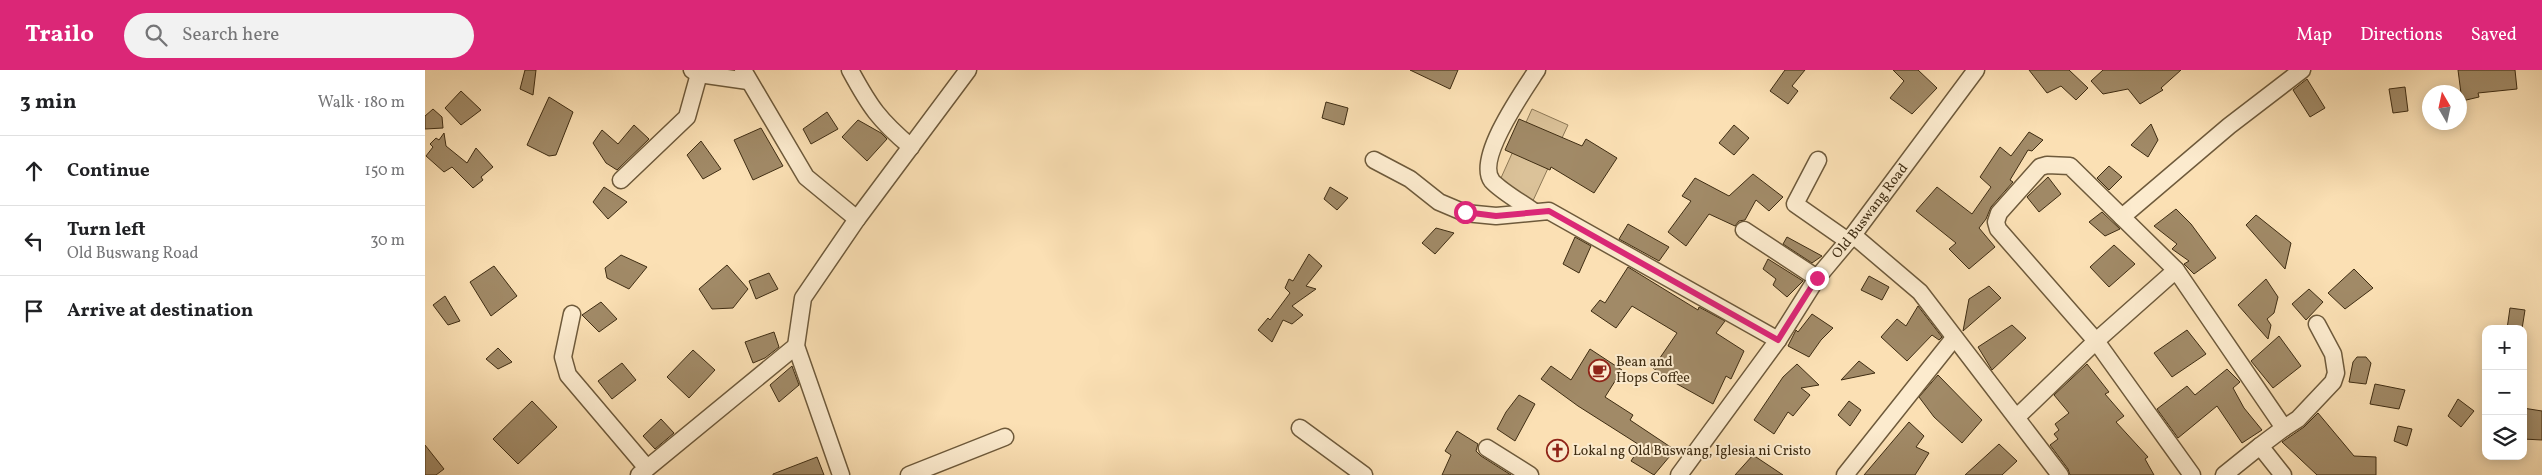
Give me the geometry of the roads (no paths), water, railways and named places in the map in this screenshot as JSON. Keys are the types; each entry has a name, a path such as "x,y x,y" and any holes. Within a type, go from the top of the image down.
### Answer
{"street":[{"path":"850,70 875,113 911,147"},
{"path":"841,475 796,346 803,298 857,219 968,70"},
{"path":"1533,211 1492,181 1489,170 1491,152 1505,122 1537,70"},
{"name":"Old Buswang Road","path":"1679,475 1778,340 1817,278 1850,238 1976,70"},
{"path":"2122,217 2229,126 2302,70"},
{"path":"621,180 687,117 696,72 746,76 806,177 857,219"},
{"path":"1374,160 1410,178 1439,202 1465,212 1496,216 1533,211 1549,211 1778,340"},
{"path":"1818,160 1795,204 1850,238 1920,292 2060,475"},
{"path":"2192,475 2096,341 1997,229 1996,222 2003,208 2040,167 2047,164 2070,166 2176,270 2284,428"},
{"path":"1744,230 1817,278"},
{"path":"2017,418 2096,341 2176,270"},
{"path":"572,314 563,357 568,375 643,472 796,346"},
{"path":"2224,475 2284,428 2298,420 2333,382 2336,373 2333,354 2317,324"},
{"path":"1845,475 1954,338"},
{"path":"1300,428 1363,475"},
{"path":"909,475 1005,436"},
{"path":"2260,446 2283,475"},
{"path":"1487,448 1530,475"}],"place":[{"name":"Bean and Hops Coffee","path":"1600,370"},
{"name":"Lokal ng Old Buswang, Iglesia ni Cristo","path":"1557,451"}]}
